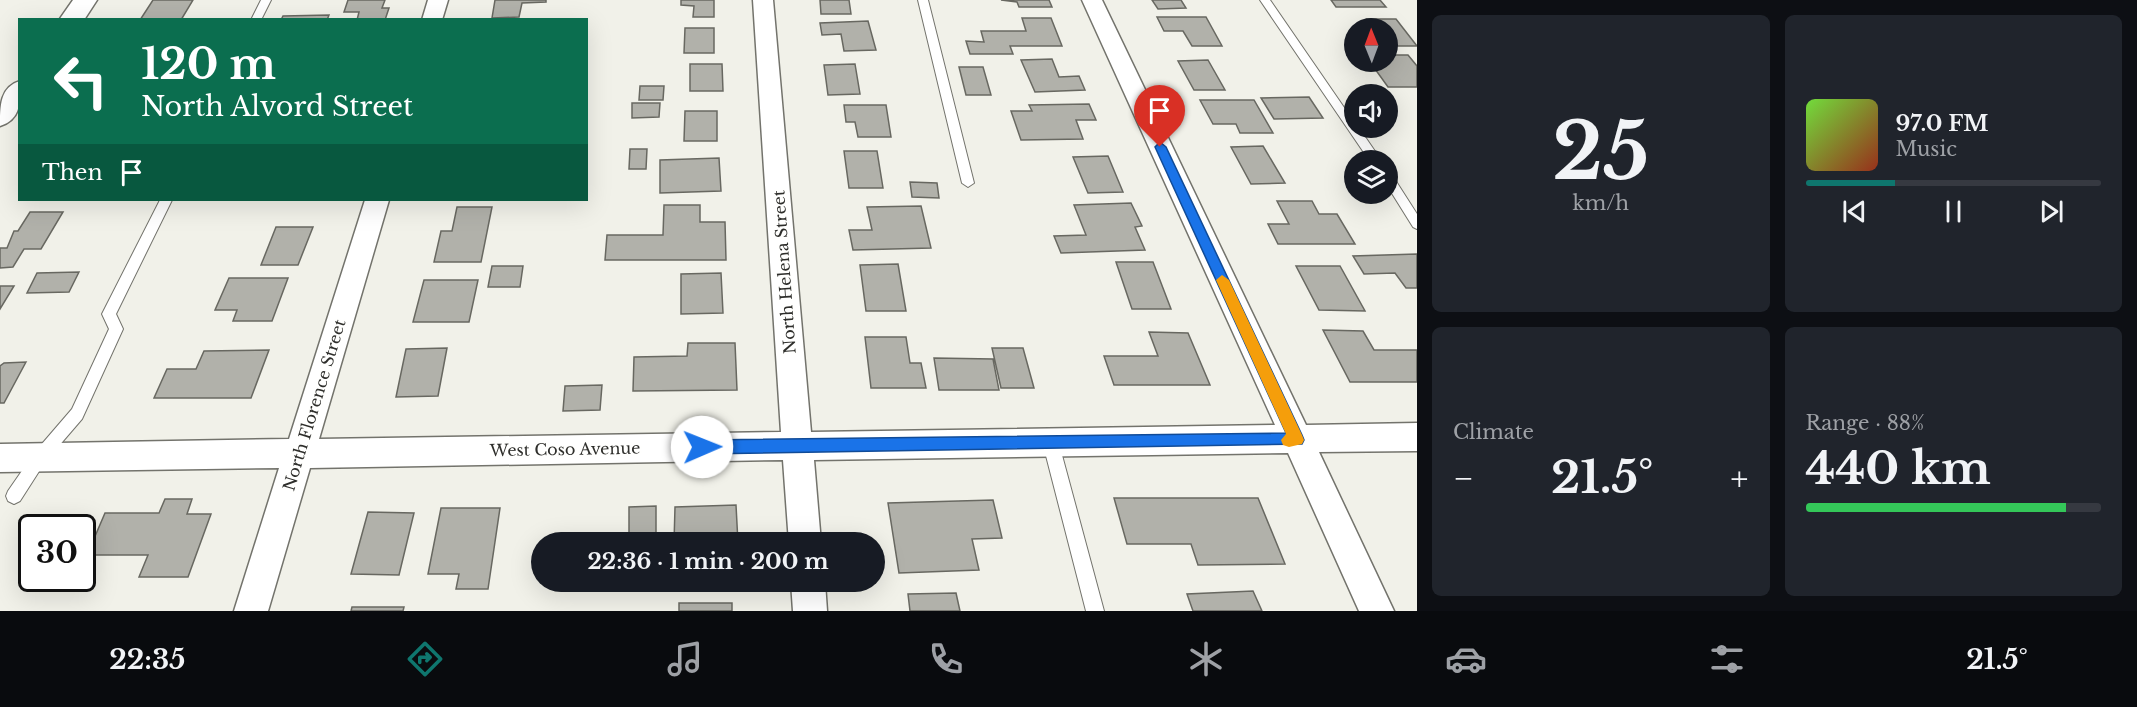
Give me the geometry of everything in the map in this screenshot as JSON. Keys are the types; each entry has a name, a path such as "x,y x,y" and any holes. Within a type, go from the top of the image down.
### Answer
{"main road":[{"path":"72,18 85,0"},
{"path":"0,116 18,93"}],"street":[{"path":"433,18 438,0"},
{"name":"North Helena Street","path":"763,0 804,532"},
{"path":"1092,0 1377,611"},
{"name":"North Florence Street","path":"251,611 377,201"},
{"name":"West Coso Avenue","path":"0,458 1417,437"},
{"path":"809,592 810,611"}],"lane":[{"path":"257,18 266,0"},
{"path":"923,0 968,183"},
{"path":"1265,0 1368,150"},
{"path":"1398,194 1417,224"},
{"path":"14,496 40,457 77,414 116,329 109,314 166,201"},
{"path":"1051,444 1095,611"}],"building":[{"path":"153,0 193,0 182,18 141,18"},
{"path":"348,0 385,0 382,8 389,8 386,18 358,18 359,12 344,12"},
{"path":"495,0 546,0 546,2 522,3 519,17 492,18"},
{"path":"681,0 714,0 714,17 693,17 694,6 681,5"},
{"path":"820,0 849,0 851,14 821,14"},
{"path":"1001,0 1049,0 1052,7 1019,7 1017,2"},
{"path":"1152,0 1181,0 1186,8 1158,9"},
{"path":"1331,0 1380,0 1386,7 1336,7"},
{"path":"329,15 328,18 282,18 283,16"},
{"path":"1157,17 1206,17 1222,46 1192,46 1183,31 1164,31"},
{"path":"1022,18 1051,18 1062,46 1010,46 1013,54 970,54 966,41 984,42 981,31 1026,31"},
{"path":"868,21 876,50 844,51 841,34 822,35 820,23"},
{"path":"1398,22 1417,46 1398,46"},
{"path":"685,28 714,28 714,53 684,53"},
{"path":"1398,55 1408,55 1417,66 1417,87 1398,87 1398,84 1386,84 1377,72 1398,72"},
{"path":"1052,59 1059,77 1079,76 1085,90 1035,92 1021,60"},
{"path":"1208,60 1225,90 1194,90 1178,61"},
{"path":"690,64 722,64 723,91 690,91"},
{"path":"855,64 860,94 828,95 824,65"},
{"path":"959,67 983,67 991,95 966,95"},
{"path":"640,86 664,86 663,100 639,100"},
{"path":"1309,97 1323,118 1274,119 1261,98"},
{"path":"1200,100 1254,100 1273,133 1240,133 1236,124 1213,124"},
{"path":"632,103 660,103 659,117 632,118"},
{"path":"1089,104 1096,120 1076,120 1083,139 1021,140 1011,111 1032,111 1029,105"},
{"path":"844,105 886,105 891,137 858,137 855,122 846,122"},
{"path":"685,111 717,111 717,141 684,141"},
{"path":"1263,146 1285,183 1251,184 1231,147"},
{"path":"630,149 647,149 646,169 629,169"},
{"path":"844,151 877,151 883,188 849,188"},
{"path":"1108,156 1123,192 1088,193 1073,157"},
{"path":"719,158 721,191 660,193 660,160"},
{"path":"910,182 937,183 939,198 912,197"},
{"path":"1277,201 1312,201 1319,214 1337,214 1355,244 1278,244 1268,224 1289,224"},
{"path":"1131,203 1142,226 1135,227 1145,250 1061,253 1054,236 1086,235 1074,205"},
{"path":"664,205 700,205 700,222 725,222 726,260 605,260 607,235 663,235"},
{"path":"921,206 931,248 853,250 849,230 872,230 867,207"},
{"path":"457,207 492,207 481,262 434,262 441,231 452,231"},
{"path":"30,212 63,212 41,249 24,249 13,267 0,268 0,248 7,248 14,231 18,231"},
{"path":"276,227 313,227 298,265 261,265"},
{"path":"1417,254 1417,288 1406,288 1395,273 1364,274 1353,256"},
{"path":"1116,262 1153,262 1171,309 1132,309"},
{"path":"898,264 906,311 866,311 860,265"},
{"path":"492,266 523,266 520,287 488,287"},
{"path":"1296,266 1340,266 1365,311 1319,310"},
{"path":"79,272 69,292 27,293 37,273"},
{"path":"721,273 723,313 681,314 681,274"},
{"path":"229,278 288,278 272,321 233,321 237,310 215,310"},
{"path":"424,280 478,280 469,322 413,322"},
{"path":"0,286 14,286 0,309"},
{"path":"1323,330 1363,331 1374,350 1417,350 1417,382 1350,382"},
{"path":"1149,332 1188,333 1210,385 1114,385 1104,356 1158,356"},
{"path":"865,337 906,337 910,363 921,363 926,388 871,388"},
{"path":"688,343 735,343 737,390 633,391 634,357 687,356"},
{"path":"447,348 438,396 396,397 406,349"},
{"path":"992,348 1023,348 1034,388 1001,388"},
{"path":"269,350 251,398 154,398 167,369 196,369 204,351"},
{"path":"934,358 993,359 999,390 939,390"},
{"path":"26,362 4,403 0,403 0,366 4,363"},
{"path":"602,385 600,410 563,411 565,386"},
{"path":"1114,498 1258,498 1285,564 1198,565 1191,544 1127,544"},
{"path":"165,499 192,499 187,514 211,514 188,577 139,577 148,555 96,555 96,534 105,513 159,513"},
{"path":"993,500 1002,538 972,539 979,570 899,573 888,503"},
{"path":"736,505 737,532 674,532 675,507"},
{"path":"656,506 656,532 629,532 629,507"},
{"path":"441,508 500,508 488,589 456,589 459,574 428,574"},
{"path":"368,512 414,513 399,575 351,574"},
{"path":"1253,591 1262,611 1193,611 1187,594"},
{"path":"956,593 960,611 910,611 908,594"},
{"path":"679,603 732,603 732,611 679,611"},
{"path":"352,607 404,607 403,611 351,611"}],"slow traffic":[{"path":"1222,280 1296,440 1289,440"}],"route":[{"path":"702,447 1296,440 1160,147"}]}
